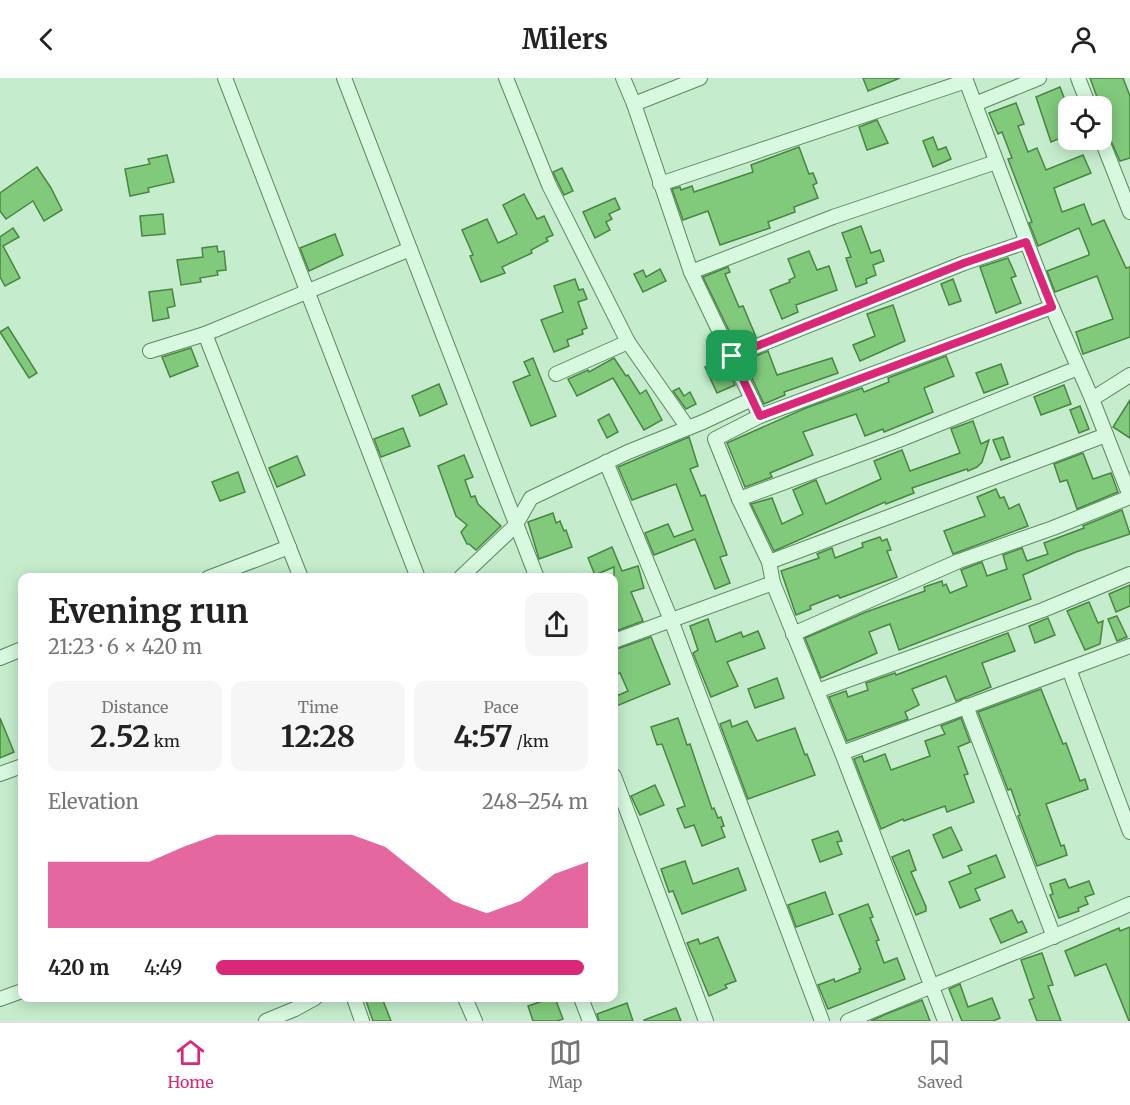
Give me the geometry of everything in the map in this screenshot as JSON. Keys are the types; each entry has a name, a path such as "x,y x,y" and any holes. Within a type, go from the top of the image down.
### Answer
{"street":[{"path":"225,78 416,573"},
{"path":"344,78 535,573"},
{"path":"506,78 549,185 627,342 688,428"},
{"path":"623,78 691,272 760,416"},
{"path":"634,104 700,78"},
{"path":"975,104 1039,78"},
{"path":"1077,78 1085,96"},
{"path":"660,184 966,80 1026,242 1130,496 1053,528 959,561 793,634"},
{"path":"1106,150 1130,212"},
{"path":"691,272 833,217 996,162"},
{"path":"732,356 953,267 1026,242"},
{"path":"150,351 204,334 410,249"},
{"path":"945,1021 842,753 773,583 769,562 739,499 715,439 760,416 1052,307"},
{"path":"204,334 299,573"},
{"path":"556,374 627,342"},
{"path":"739,499 899,440 1078,368"},
{"path":"1092,399 1130,375"},
{"path":"465,573 516,526 531,498 606,462 752,399"},
{"path":"769,562 1106,435"},
{"path":"606,462 671,620 822,1021"},
{"path":"221,573 288,547"},
{"path":"817,691 1043,610 1130,574"},
{"path":"618,640 773,583"},
{"path":"842,753 1130,646"},
{"path":"0,658 18,651"},
{"path":"1069,669 1130,832"},
{"path":"966,706 1054,937"},
{"path":"0,774 18,767"},
{"path":"618,787 706,1021"},
{"path":"848,1021 1130,904"},
{"path":"0,999 18,992"},
{"path":"266,1021 308,1002"},
{"path":"355,1002 362,1021"},
{"path":"467,1002 475,1021"},
{"path":"583,1002 590,1021"}],"building":[{"path":"863,78 900,78 868,91"},
{"path":"1090,78 1123,78 1130,96 1130,158 1120,161 1112,143 1112,96 1097,96"},
{"path":"1060,87 1063,96 1058,96 1058,139 1051,142 1036,97"},
{"path":"1016,103 1024,124 1018,126 1028,152 1037,148 1046,170 1083,155 1091,173 1054,188 1062,212 1084,204 1092,225 1104,220 1126,268 1130,267 1130,337 1083,354 1076,332 1113,319 1097,276 1055,292 1047,271 1089,255 1089,253 1079,228 1038,246 1029,223 1032,222 1008,159 1012,158 1002,132 998,134 989,113"},
{"path":"877,120 888,143 867,150 859,127"},
{"path":"933,137 938,150 946,147 951,159 933,167 923,141"},
{"path":"799,147 809,174 813,173 817,183 813,185 818,198 794,207 795,212 768,222 770,228 720,245 708,211 683,220 672,189 680,187 681,190 692,186 694,192 753,172 751,165"},
{"path":"167,155 174,182 148,188 149,192 130,196 125,169 150,164 148,159"},
{"path":"37,167 62,210 44,221 33,201 6,219 0,211 0,193"},
{"path":"562,168 573,191 564,195 553,172"},
{"path":"524,194 537,219 544,216 553,235 546,238 548,241 531,250 532,253 502,267 505,273 481,282 462,230 487,219 498,243 517,234 503,205"},
{"path":"615,198 620,209 609,214 612,219 606,222 610,230 595,238 583,212"},
{"path":"163,214 165,234 142,236 140,216"},
{"path":"861,226 871,253 880,250 884,261 873,265 876,275 866,279 867,283 856,287 846,258 851,257 842,233"},
{"path":"13,228 19,237 3,246 20,278 5,286 0,277 0,237"},
{"path":"335,234 343,255 309,271 300,248"},
{"path":"217,246 218,252 224,251 226,270 217,271 218,275 200,278 201,282 181,285 177,260 203,257 202,248"},
{"path":"809,251 817,270 829,266 837,290 796,305 798,312 782,319 770,290 790,282 789,280 795,277 788,259"},
{"path":"1008,258 1016,276 1011,278 1021,303 996,313 980,267"},
{"path":"728,267 730,272 725,274 739,307 743,306 756,337 736,345 703,277"},
{"path":"660,269 666,281 643,292 634,274 643,270 646,277"},
{"path":"575,279 579,290 583,289 587,299 578,302 587,328 582,330 583,334 567,340 569,346 554,352 541,320 563,312 554,286"},
{"path":"953,279 961,301 949,305 941,284"},
{"path":"172,289 175,306 167,308 169,318 153,321 149,292"},
{"path":"893,305 905,341 860,361 853,345 875,336 867,314"},
{"path":"8,327 37,373 29,378 0,332"},
{"path":"191,348 198,366 170,377 162,357"},
{"path":"768,351 777,375 832,358 838,373 784,392 785,395 764,404 744,361"},
{"path":"946,356 954,376 924,388 933,412 884,432 883,429 865,436 856,414 803,432 813,455 770,473 772,477 745,487 727,443 806,408 862,388 864,392 889,382 888,378"},
{"path":"722,357 735,385 717,393 705,367"},
{"path":"533,358 556,416 531,426 513,382 530,375 524,362"},
{"path":"614,358 640,394 646,390 662,420 644,430 613,378 577,396 568,379 588,370 589,372"},
{"path":"1001,364 1008,384 984,393 976,373"},
{"path":"439,384 447,404 420,416 412,396"},
{"path":"1064,385 1071,404 1041,415 1034,397"},
{"path":"679,388 684,396 690,392 696,404 686,409 673,391"},
{"path":"1130,400 1130,438 1113,427"},
{"path":"1080,406 1089,429 1079,433 1070,410"},
{"path":"609,414 618,432 607,438 598,420"},
{"path":"973,421 981,444 989,440 982,462 977,467 912,488 914,493 886,504 885,502 774,551 751,504 772,498 782,524 803,514 793,490 816,480 826,504 881,479 874,461 902,450 910,471 960,453 951,429"},
{"path":"403,428 410,446 381,457 374,439"},
{"path":"689,437 698,466 690,469 701,496 705,495 727,555 720,557 730,583 715,589 695,539 654,555 645,533 668,524 674,537 693,530 676,484 632,500 618,467"},
{"path":"1003,437 1010,457 1001,460 993,440"},
{"path":"1083,453 1093,479 1111,473 1118,492 1077,509 1067,480 1060,482 1054,464"},
{"path":"464,455 473,477 465,480 471,497 475,496 478,504 501,526 476,550 467,544 461,532 467,525 456,516 438,466"},
{"path":"297,456 305,475 277,487 269,468"},
{"path":"238,472 245,492 220,501 212,482"},
{"path":"996,489 1000,498 1004,497 1009,509 1019,504 1028,526 953,554 944,531 985,516 977,497"},
{"path":"1122,510 1130,534 1076,552 1023,575 1031,599 899,650 890,624 869,632 877,653 821,678 805,638 866,612 925,591 924,587 942,581 943,586 946,584 950,593 967,586 961,570 982,562 987,576 1007,569 1003,555 1022,548 1027,561 1048,554 1044,543"},
{"path":"553,513 556,523 560,521 564,531 566,530 572,547 539,559 528,522"},
{"path":"880,537 882,541 887,539 891,550 887,551 897,577 840,598 838,595 810,606 811,609 796,615 781,571 819,558 817,554 832,548 835,558 863,547 862,543"},
{"path":"612,547 622,571 638,566 644,588 631,592 643,621 618,630 618,573 614,573 614,567 594,573 588,558"},
{"path":"1130,585 1130,606 1116,612 1109,594"},
{"path":"1089,602 1098,623 1103,621 1100,644 1085,650 1067,611"},
{"path":"1117,616 1127,637 1117,641 1108,619"},
{"path":"1048,618 1055,635 1035,643 1029,626"},
{"path":"708,619 716,642 741,632 743,637 758,631 765,648 727,662 738,686 711,697 693,653 698,650 690,626"},
{"path":"1008,633 1015,651 982,663 991,687 956,701 946,676 912,689 919,705 905,712 908,719 847,741 829,697 846,691 848,697 868,690 866,683 895,673 896,675"},
{"path":"651,637 670,684 618,705 618,695 628,691 620,673 618,674 618,649"},
{"path":"777,678 784,698 755,708 748,689"},
{"path":"1041,689 1063,744 1066,743 1080,781 1085,779 1088,789 1046,804 1061,846 1064,845 1067,855 1037,866 1018,816 1020,815 1011,789 1008,790 978,712"},
{"path":"0,718 14,752 0,758"},
{"path":"678,718 687,745 690,744 712,809 714,808 718,818 721,817 724,826 721,827 725,837 702,846 694,825 685,828 677,809 685,806 662,744 657,745 651,727"},
{"path":"961,718 970,742 958,747 968,774 964,775 974,802 947,812 945,806 904,821 903,819 881,829 854,759 862,756 864,762 885,754 891,770 930,756 925,741 945,734 941,726"},
{"path":"730,720 732,727 747,721 757,741 795,728 815,775 748,799 720,724"},
{"path":"655,785 664,805 640,815 631,796"},
{"path":"951,827 962,850 943,858 933,835"},
{"path":"838,831 842,841 837,842 842,854 820,862 812,840"},
{"path":"909,850 916,870 911,872 926,907 926,911 916,915 892,857"},
{"path":"996,855 1005,877 975,889 980,900 960,908 949,882 971,873 968,866"},
{"path":"685,861 693,884 738,868 746,890 682,914 673,891 669,892 661,869"},
{"path":"1065,879 1069,888 1089,881 1094,894 1085,897 1088,904 1078,908 1079,911 1059,918 1050,895 1053,894 1050,884"},
{"path":"825,892 833,914 796,927 788,905"},
{"path":"868,904 873,917 870,918 879,940 876,941 884,963 897,958 905,979 828,1009 818,985 834,979 835,982 860,972 859,969 861,969 839,915"},
{"path":"1012,910 1018,923 1022,921 1027,932 1001,943 990,919"},
{"path":"1130,927 1129,1021 1106,964 1075,976 1065,951 1119,928 1120,931"},
{"path":"718,937 736,981 725,985 727,988 709,996 687,943 698,939 700,944"},
{"path":"1042,953 1053,985 1048,986 1061,1021 1037,1021 1029,1000 1034,998 1021,960"},
{"path":"960,984 968,1007 992,998 1000,1018 993,1021 962,1021 949,989"},
{"path":"922,1000 930,1021 871,1021 886,1014"},
{"path":"366,1002 384,1002 391,1021 373,1021"},
{"path":"540,1002 557,1002 563,1019 533,1021 528,1006"},
{"path":"627,1003 633,1021 599,1021 597,1014"},
{"path":"676,1008 681,1021 644,1021 644,1020"}],"route":[{"path":"1026,242 1052,307 760,416 732,356 886,293 1026,242"}]}
